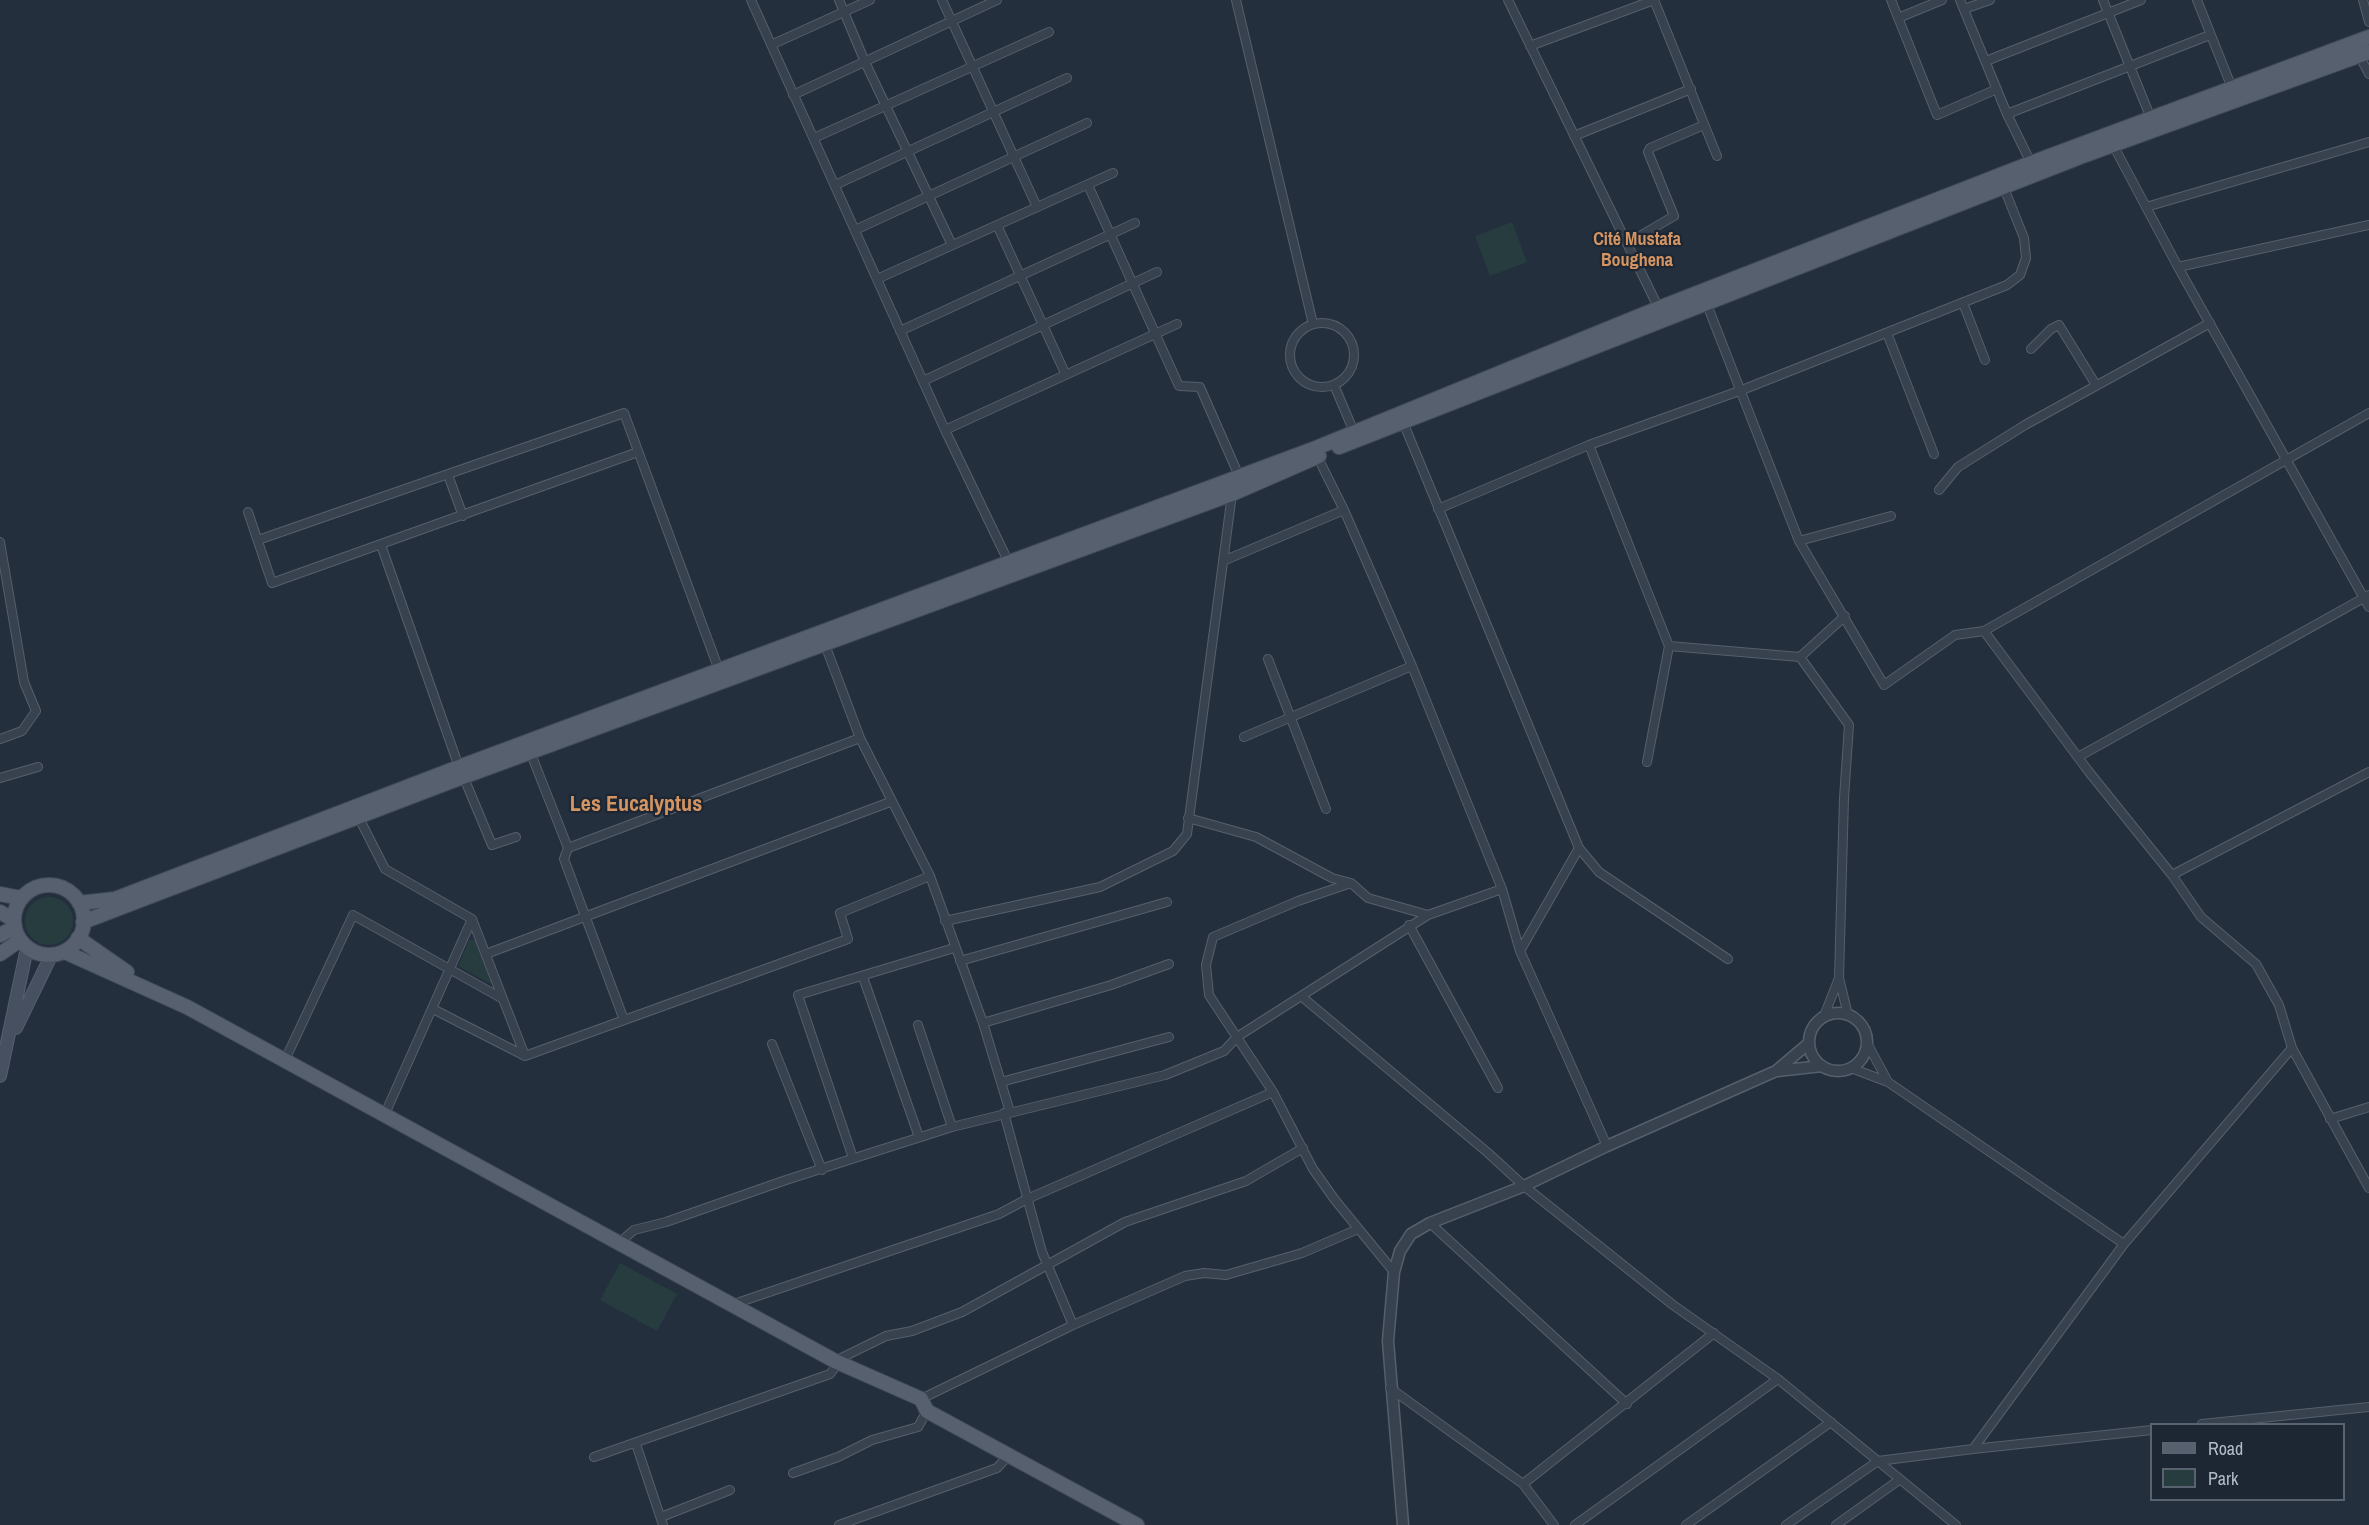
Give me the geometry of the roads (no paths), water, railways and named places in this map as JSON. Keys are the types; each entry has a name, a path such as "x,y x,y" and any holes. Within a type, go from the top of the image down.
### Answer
{"main road":[{"path":"79,903 115,899 462,772 719,670 822,638 1232,494 1354,432 1662,314 1706,302 2004,188 2110,140 2150,116 2369,37"},
{"path":"83,922 359,818 462,772 531,754 1009,562 1239,476 1403,422 2031,162 2110,140 2364,54"},
{"path":"0,1076 9,1042 21,898 31,890 52,886 72,895 79,903 83,922 78,938 65,952 51,956 9,1042"},
{"path":"0,894 21,898"},
{"path":"0,912 19,933 51,956"},
{"path":"0,934 19,933"},
{"path":"0,954 19,933"},
{"path":"78,938 150,989"},
{"path":"65,952 150,989 837,1362 924,1405 1009,1455 1137,1525"}],"street":[{"path":"751,0 900,332 1009,562"},
{"path":"839,0 865,62 952,245"},
{"path":"771,45 870,0"},
{"path":"942,0 1037,207"},
{"path":"793,95 997,0"},
{"path":"1236,0 1312,324"},
{"path":"1508,0 1662,314"},
{"path":"1530,46 1654,0 1717,156"},
{"path":"1891,0 1937,116 1997,89"},
{"path":"1898,18 1942,0"},
{"path":"1960,0 2007,114 2031,162"},
{"path":"1964,9 1990,0"},
{"path":"2103,0 2127,65 2150,116"},
{"path":"1986,61 2142,0"},
{"path":"2197,0 2232,88"},
{"path":"2363,0 2369,21"},
{"path":"814,138 1049,32"},
{"path":"2007,114 2127,65 2210,35"},
{"path":"2364,54 2369,74"},
{"path":"835,185 991,111 1067,78"},
{"path":"1574,136 1690,89"},
{"path":"855,230 1087,123"},
{"path":"1628,243 1674,216 1648,152 1650,148 1704,125"},
{"path":"2110,140 2286,460 2366,596 2369,607"},
{"path":"2146,207 2369,142"},
{"path":"877,279 1113,173"},
{"path":"1088,185 1179,386 1200,387 1239,476"},
{"path":"1438,509 1589,445 1742,390 2007,285 2020,274 2026,258 2024,238 2004,188"},
{"path":"900,332 1135,223"},
{"path":"997,225 1065,373"},
{"path":"2178,267 2369,225"},
{"path":"923,381 1157,272"},
{"path":"1706,302 1799,541 1884,685 1955,635 1984,631 2369,413"},
{"path":"1963,303 1985,360"},
{"path":"1939,490 1958,467 2025,425 2210,322"},
{"path":"1331,323 1341,328 1354,347 1351,371 1334,385 1311,385 1294,371 1290,348 1295,337 1312,324 1331,323"},
{"path":"945,430 1065,373 1156,336 1177,324"},
{"path":"2031,349 2056,326 2063,327 2096,385"},
{"path":"1887,333 1934,454"},
{"path":"1334,385 1354,432"},
{"path":"258,540 624,413 719,670"},
{"path":"1403,422 1579,848 1599,872 1728,959"},
{"path":"1589,445 1669,646 1647,762"},
{"path":"248,512 272,583 638,452"},
{"path":"1316,452 1344,510 1412,666 1502,889 1521,951 1606,1146"},
{"path":"448,475 463,516"},
{"path":"945,921 1111,882 1173,851 1187,834 1232,494"},
{"path":"1222,561 1344,510"},
{"path":"1799,541 1891,516"},
{"path":"0,542 24,682 36,711 22,731 0,739"},
{"path":"381,545 462,772 492,845 516,837"},
{"path":"2079,757 2366,596"},
{"path":"1669,646 1800,657 1845,616"},
{"path":"1984,631 2172,875 2201,917 2256,964 2279,1005 2292,1048 2369,1188"},
{"path":"822,638 860,738 890,802 930,876 954,948 983,1023 1001,1082 1027,1198 1048,1266 1073,1325"},
{"path":"1800,657 1849,725 1844,798 1839,978 1848,1015"},
{"path":"1268,659 1326,809"},
{"path":"1244,737 1412,666"},
{"path":"568,848 860,738"},
{"path":"531,754 568,848 564,859 624,1020"},
{"path":"0,778 38,767"},
{"path":"2172,875 2369,772"},
{"path":"486,954 890,802"},
{"path":"359,818 385,869 472,919 525,1056"},
{"path":"1188,818 1256,837 1332,878 1351,883 1368,898 1428,915"},
{"path":"1521,951 1579,848"},
{"path":"433,1009 525,1056 848,939 840,913 930,876"},
{"path":"1351,883 1298,901 1213,937 1206,965 1209,995 1273,1092 1313,1169 1394,1272"},
{"path":"619,1243 634,1230 666,1222 919,1137 1165,1075 1224,1051 1237,1037 1428,915 1502,889"},
{"path":"960,961 1167,902"},
{"path":"284,1062 353,915 503,999"},
{"path":"384,1116 472,919"},
{"path":"1409,926 1498,1088"},
{"path":"853,1158 798,995 954,948"},
{"path":"983,1023 1111,986 1169,964"},
{"path":"863,977 919,1137"},
{"path":"1824,1017 1839,978"},
{"path":"1301,996 1487,1152 1524,1186 1673,1305 1778,1379 1952,1522"},
{"path":"1867,1043 1862,1058 1851,1068 1836,1071 1822,1066 1815,1060 1809,1043 1813,1028 1824,1017 1832,1013 1848,1015 1860,1023 1867,1043 1888,1082"},
{"path":"918,1025 952,1127"},
{"path":"1001,1082 1169,1037"},
{"path":"1403,1525 1390,1388 1388,1341 1394,1272 1400,1251 1411,1234 1430,1223 1524,1186 1606,1146 1776,1071 1809,1043"},
{"path":"772,1044 822,1170"},
{"path":"1973,1449 2124,1244 2292,1048"},
{"path":"1776,1071 1822,1066"},
{"path":"1851,1068 1888,1082 2124,1244"},
{"path":"731,1305 999,1214 1027,1198 1273,1092"},
{"path":"2330,1119 2369,1107"},
{"path":"594,1457 830,1374 837,1362 886,1335 912,1331 962,1312 1125,1222 1246,1181 1303,1148"},
{"path":"1430,1223 1627,1404"},
{"path":"793,1473 838,1457 872,1440 918,1427 924,1405 1073,1325 1185,1275 1204,1273 1226,1275 1302,1253 1358,1229"},
{"path":"1523,1484 1714,1333"},
{"path":"1575,1525 1778,1379"},
{"path":"1390,1388 1523,1484 1552,1524"},
{"path":"2221,1423 2369,1407"},
{"path":"1686,1525 1831,1422"},
{"path":"1786,1525 1878,1461 2150,1430"},
{"path":"636,1444 662,1521 730,1490"},
{"path":"839,1525 997,1468 1009,1455"},
{"path":"1836,1525 1899,1480"},
{"path":"1939,1525 1952,1522"}],"district":[{"name":"Cité Mustafa Boughena","path":"1637,250"},
{"name":"Les Eucalyptus","path":"636,805"}]}
